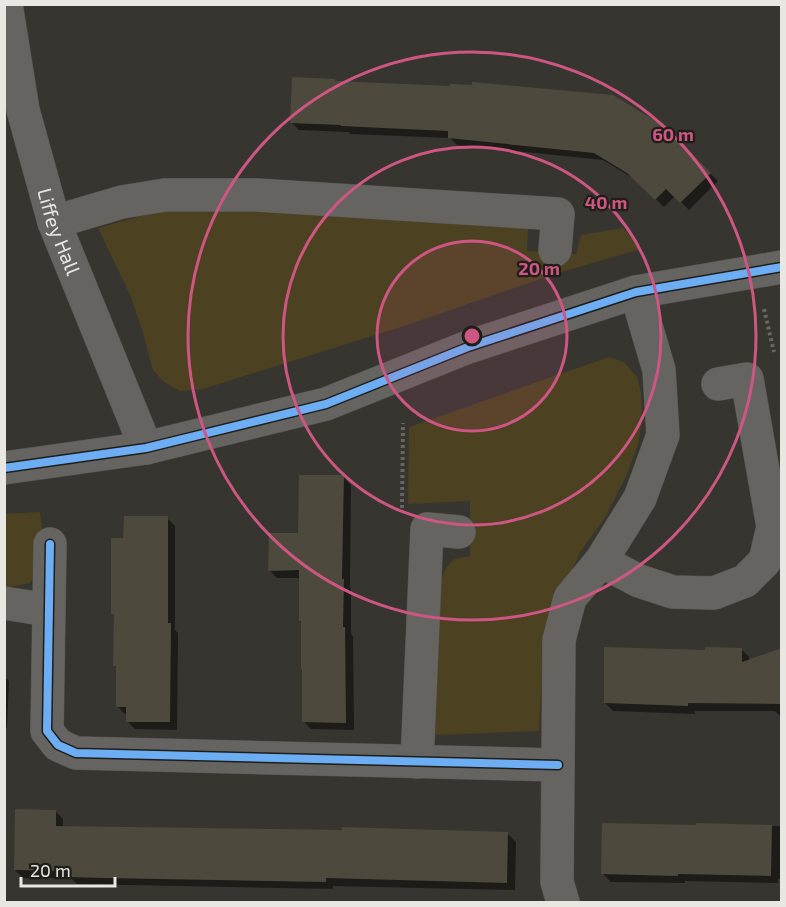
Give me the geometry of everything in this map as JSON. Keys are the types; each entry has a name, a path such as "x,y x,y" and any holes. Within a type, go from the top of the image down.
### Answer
{"street":[{"name":"Liffey Hall","path":"6,4 10,65 54,222 146,448"},
{"path":"54,222 122,201 165,195 257,195 558,214 555,250"},
{"path":"4,468 146,448 326,404 468,347 636,292 782,267"},
{"path":"563,903 557,882 559,639 570,598 601,561 639,498 663,435 659,370 636,292"},
{"path":"601,561 639,581 673,592 714,593 745,581 765,561 773,527 747,379 718,384"},
{"path":"417,762 427,530 459,532"},
{"path":"50,544 47,730 58,745 76,753 558,765"},
{"path":"4,603 48,610"}],"path":[{"path":"764,309 774,352"},
{"path":"402,423 402,512"}],"shaded area":[{"path":"174,207 520,222 528,229 527,251 576,254 581,235 623,228 641,249 558,273 407,325 203,389 180,391 164,382 153,370 131,297 98,228"},
{"path":"609,357 624,362 637,377 641,392 642,420 638,445 606,516 581,551 546,625 539,731 435,735 438,588 446,568 454,559 470,556 470,501 408,504 409,427"},
{"path":"40,512 43,538 40,567 30,583 4,588 4,514"}],"building":[{"path":"292,77 450,86 450,84 472,85 472,82 613,95 664,126 711,173 680,203 666,189 655,200 627,173 594,153 448,138 448,131 290,123"},
{"path":"299,475 344,475 342,579 344,579 346,723 302,722 299,570 268,571 269,533 298,533"},
{"path":"124,516 168,516 168,623 171,623 170,722 126,722 126,707 116,707 116,666 113,666 114,614 111,614 111,538 123,538"},
{"path":"604,647 705,650 705,647 742,648 742,662 782,648 782,704 688,703 688,706 604,703"},
{"path":"15,809 56,810 56,826 342,830 342,827 508,832 507,883 326,878 326,882 67,877 67,871 14,870"},
{"path":"602,823 772,825 771,876 601,874"}],"cycle path":[{"path":"4,468 146,448 326,404 468,347 636,292 782,267"},
{"path":"50,544 47,731 58,745 76,753 558,765"}]}
